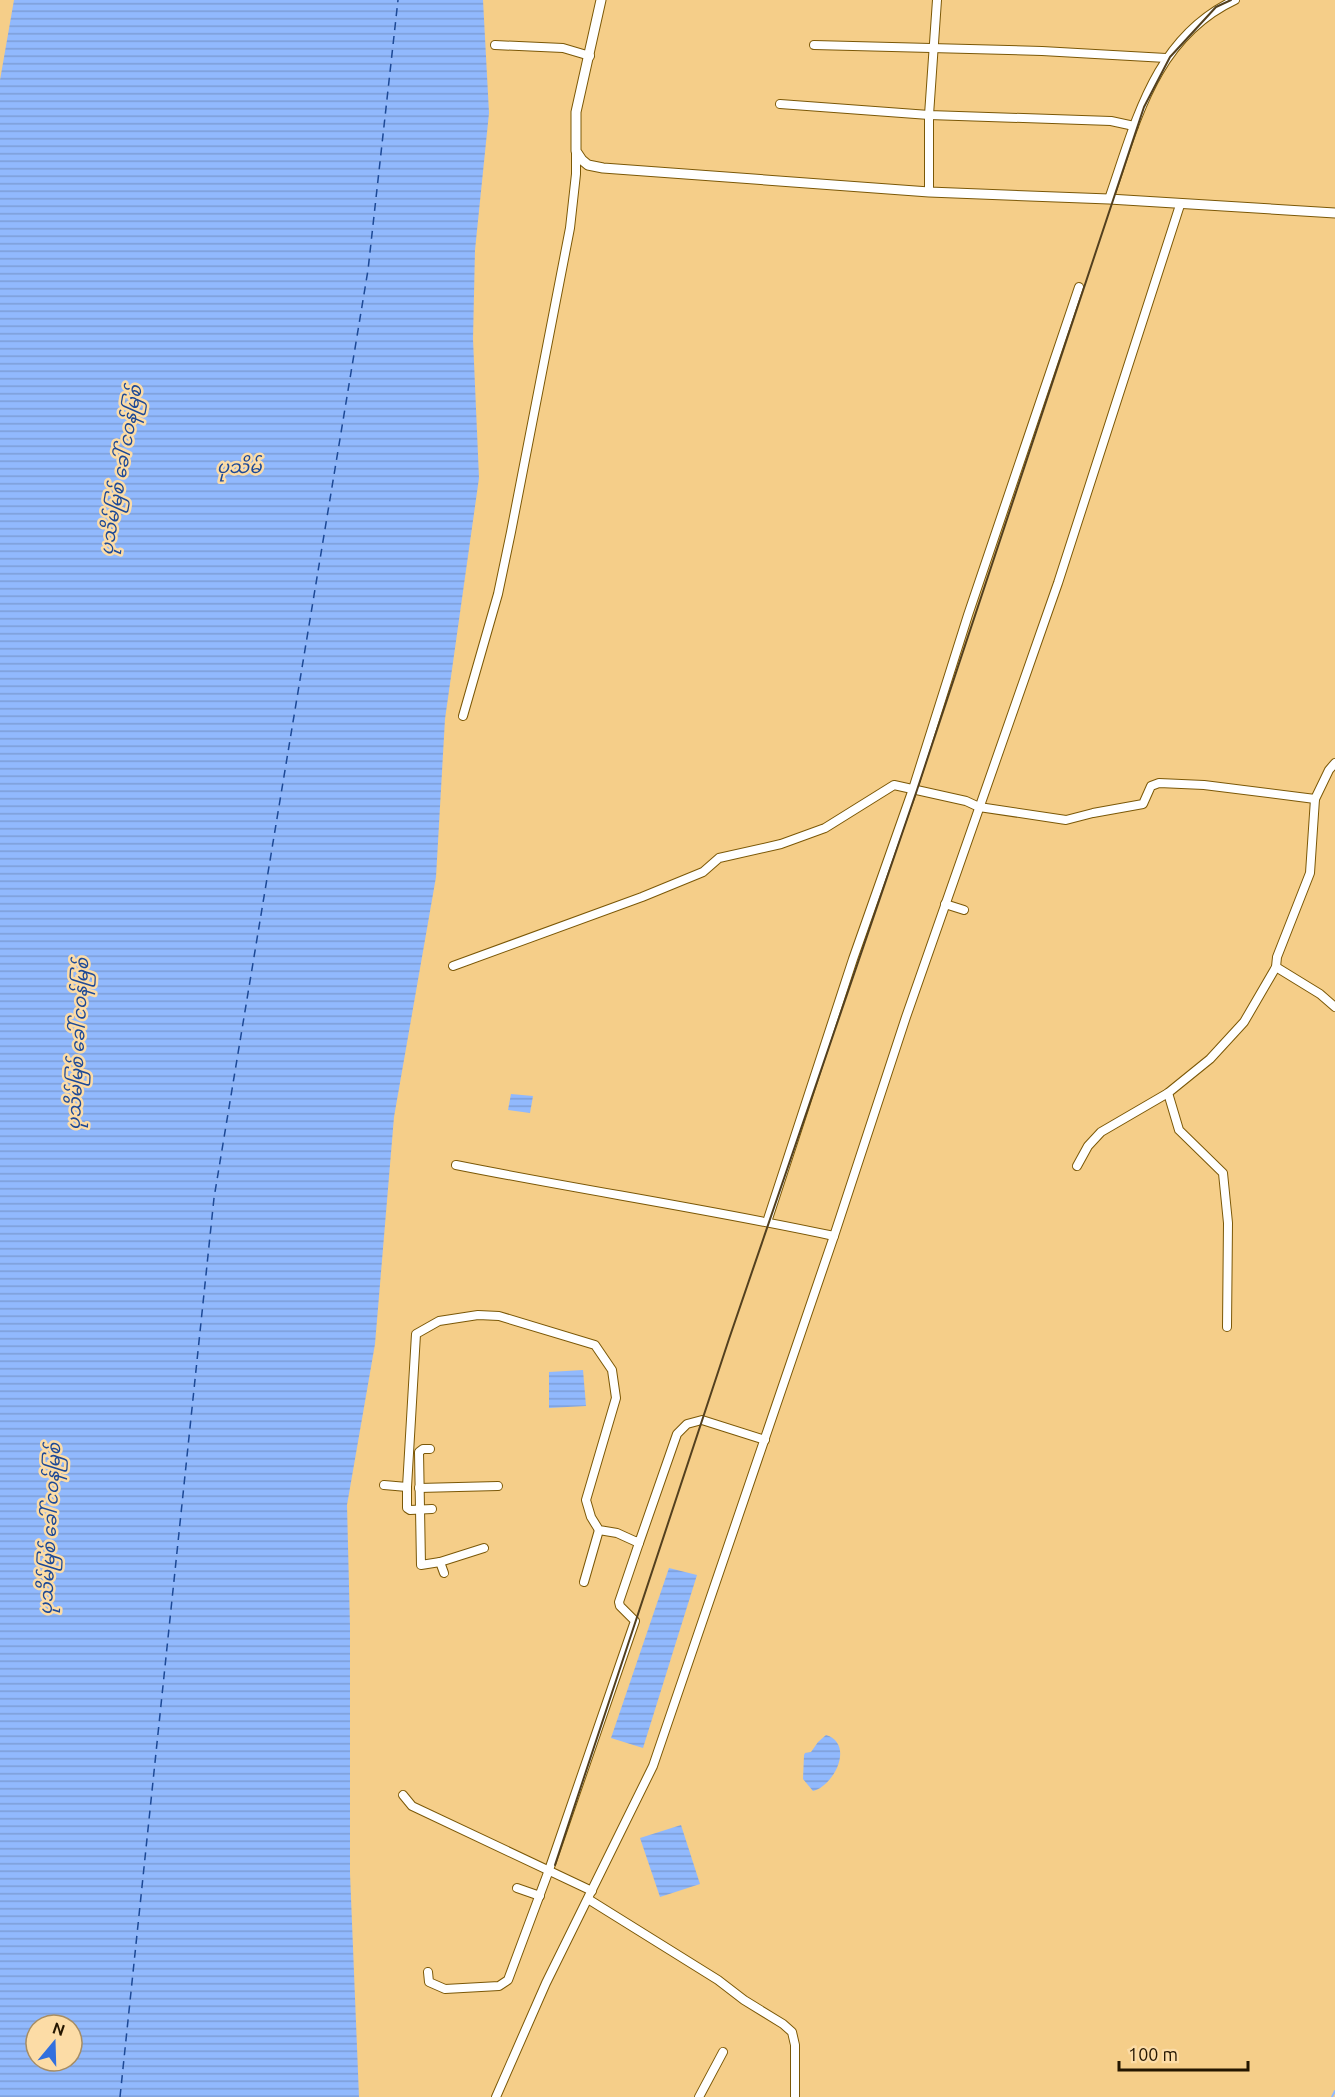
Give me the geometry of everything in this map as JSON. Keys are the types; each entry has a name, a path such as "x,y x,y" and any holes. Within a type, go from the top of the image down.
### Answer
{"street":[{"path":"463,716 498,594 512,532 570,228 576,174 576,112 601,0"},
{"path":"929,192 929,115 937,0"},
{"path":"1109,200 1142,104 1166,58 1203,19 1235,0"},
{"path":"495,45 563,48 590,56"},
{"path":"814,45 1166,58"},
{"path":"780,104 929,115 1111,122 1134,126"},
{"path":"576,151 588,165 603,168 929,192 1335,213"},
{"path":"496,2097 546,1983 653,1766 834,1236 906,1017 1058,583 1180,205"},
{"path":"767,1222 1079,287"},
{"path":"1077,1166 1088,1146 1101,1132 1168,1094 1210,1059 1244,1022 1276,967 1277,957 1310,873 1315,799 1329,770 1335,763"},
{"path":"453,966 642,897 703,872 719,858 781,844 825,828 894,786 966,801 979,807 1065,820 1143,804 1151,786 1159,783 1204,785 1315,799"},
{"path":"945,904 964,910"},
{"path":"1276,967 1320,994 1335,1007"},
{"path":"1168,1094 1179,1130 1223,1173 1228,1223 1227,1327"},
{"path":"456,1165 579,1190 767,1222 834,1236"},
{"path":"432,1509 410,1510 407,1508 416,1334 439,1321 478,1315 499,1316 595,1344 612,1370 616,1398 586,1500 591,1517 599,1530 584,1582"},
{"path":"428,1972 429,1982 445,1989 499,1986 508,1980 540,1896 635,1621 620,1606 619,1602 677,1434 687,1424 702,1420 765,1440"},
{"path":"430,1449 423,1449 419,1452 421,1565 440,1562 484,1548"},
{"path":"384,1485 407,1487"},
{"path":"419,1488 498,1486"},
{"path":"599,1530 617,1533 639,1543"},
{"path":"440,1562 444,1573"},
{"path":"403,1795 412,1806 519,1861 549,1870 783,2024 792,2032 795,2045 795,2097"},
{"path":"517,1888 540,1896"},
{"path":"699,2097 723,2052"}],"water":[{"name":"ပုသိမ်","path":"14,0 483,0 489,113 475,250 473,339 479,478 445,719 436,877 394,1117 375,1344 347,1505 350,1626 350,1873 359,2097 0,2097 0,80"},
{"path":"511,1094 533,1096 530,1113 508,1110"},
{"path":"583,1370 586,1406 549,1408 549,1372"},
{"path":"669,1568 697,1575 643,1748 611,1738"},
{"path":"826,1735 835,1740 839,1747 838,1765 828,1781 821,1788 813,1791 803,1779 804,1755 811,1752"},
{"path":"681,1825 700,1884 660,1897 640,1838"}],"waterway":[{"path":"1332,2097 1335,2091"}],"ferry route":[{"path":"120,2097 214,1198 368,270 398,0"}],"railway":[{"path":"555,1865 729,1339 917,790 1144,107 1170,57 1216,7 1231,0"}],"water label":[{"name":"ပုသိမ်မြစ် ခေါ် ငဝန်မြစ်","path":"120,470"},
{"name":"ပုသိမ်မြစ် ခေါ် ငဝန်မြစ်","path":"77,1044"},
{"name":"ပုသိမ်မြစ် ခေါ် ငဝန်မြစ်","path":"49,1529"}]}
